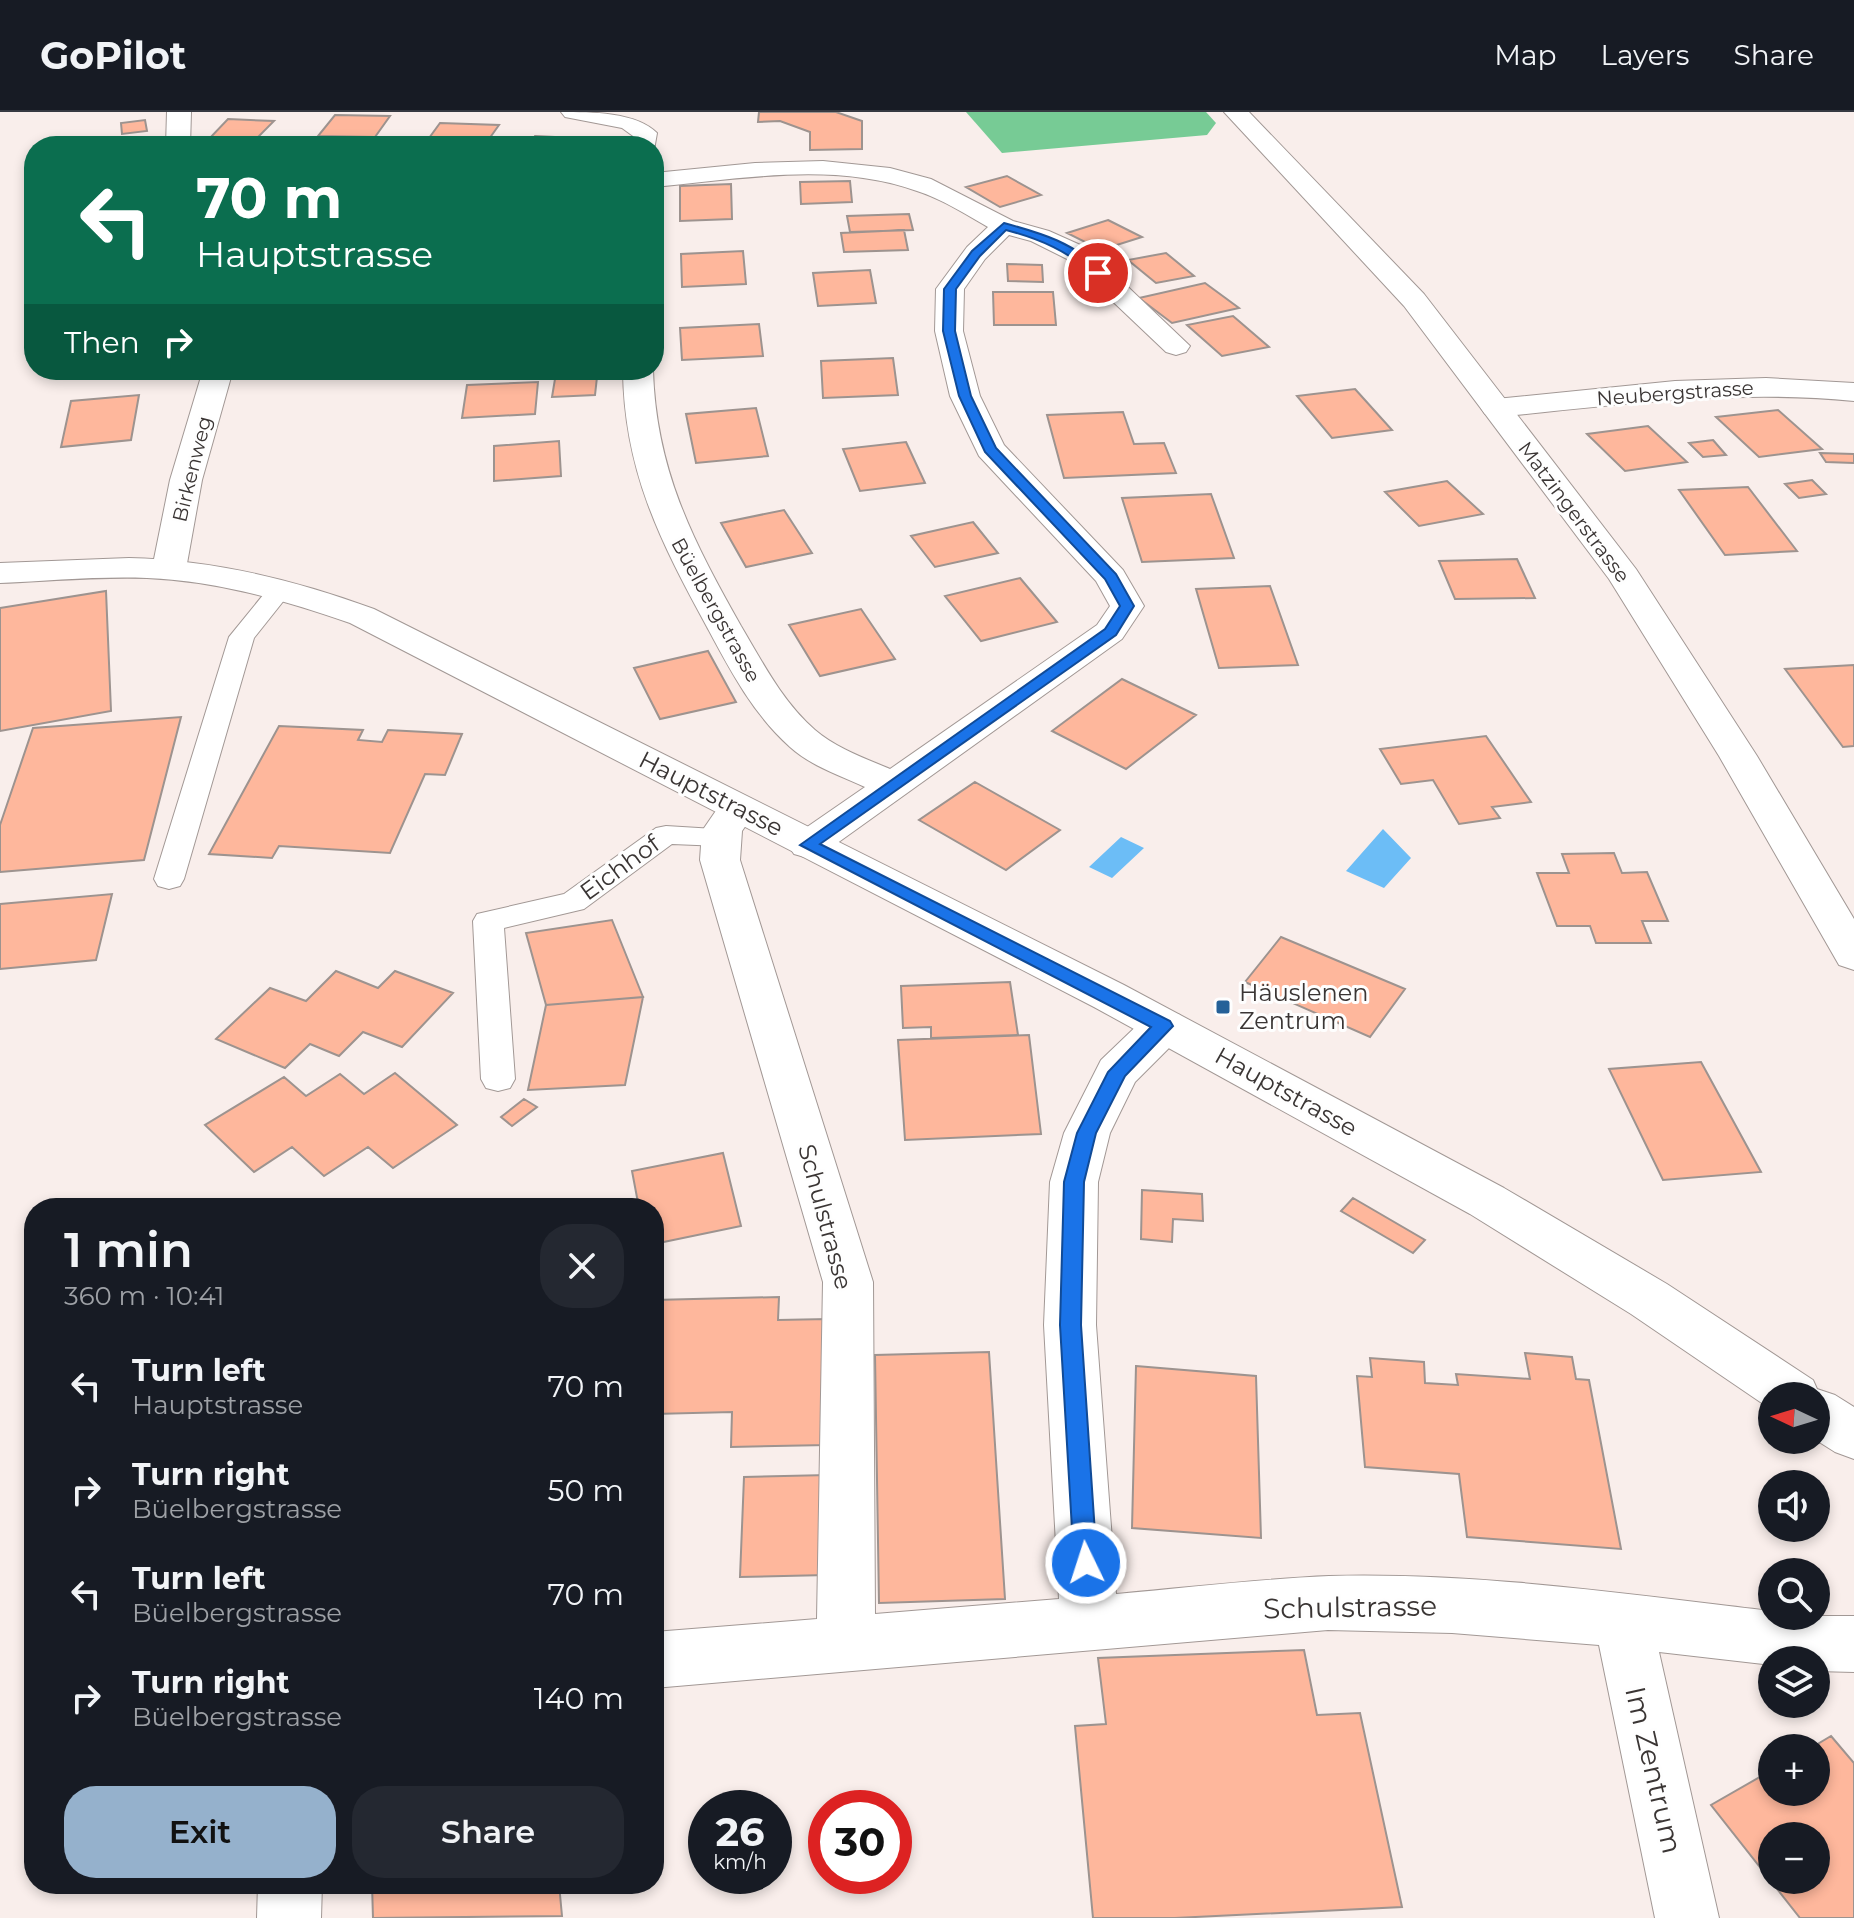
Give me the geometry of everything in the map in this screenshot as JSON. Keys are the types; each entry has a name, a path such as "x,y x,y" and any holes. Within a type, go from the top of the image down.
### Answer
{"street":[{"path":"178,136 179,112"},
{"path":"573,112 629,122 645,136"},
{"name":"Matzingerstrasse","path":"1236,112 1414,300 1624,576 1738,756 1854,955"},
{"path":"664,179 824,167 885,174 925,184 1004,226 1040,236 1078,254 1176,346"},
{"path":"808,845 1110,632 1127,606 1111,577 990,449 965,396 949,331 950,289 976,253 1004,226"},
{"name":"Birkenweg","path":"169,569 186,480 215,380"},
{"name":"Büelbergstrasse","path":"638,380 647,461 675,540 768,704 807,742 891,784"},
{"name":"Neubergstrasse","path":"1496,408 1736,387 1803,387 1854,392"},
{"name":"Hauptstrasse","path":"0,573 169,569 228,577 281,589 362,616 730,822 808,845 1164,1026 1487,1201 1649,1299 1773,1382"},
{"name":"Schulstrasse","path":"730,822 720,860 848,1282 846,1644"},
{"path":"1089,1622 1070,1325 1074,1182 1087,1133 1117,1072 1164,1026"},
{"path":"1830,1420 1854,1436"},
{"name":"Schulstrasse","path":"664,1659 1328,1603 1486,1607 1823,1644 1854,1644"},
{"name":"Im Zentrum","path":"1623,1621 1687,1918"},
{"path":"289,1918 290,1894"}],"lane":[{"path":"169,879 242,637 281,589"},
{"name":"Eichhof","path":"498,1079 488,921 573,902 666,835 730,822"}],"green space":[{"path":"966,112 1206,112 1216,123 1207,135 1002,153"}],"water":[{"path":"1383,829 1411,858 1384,888 1346,871"},
{"path":"1121,837 1144,848 1112,878 1089,867"}],"building":[{"path":"759,112 836,112 862,121 862,149 810,150 810,132 780,121 758,122"},
{"path":"335,115 390,116 376,136 318,136"},
{"path":"228,119 274,121 259,136 212,136"},
{"path":"145,120 147,131 122,134 121,123"},
{"path":"440,123 499,125 491,136 431,136"},
{"path":"1007,176 1041,195 1000,207 966,187"},
{"path":"850,181 852,202 801,204 800,182"},
{"path":"731,184 732,219 680,221 680,186"},
{"path":"909,214 913,230 850,232 847,216"},
{"path":"1108,220 1142,237 1101,250 1067,233"},
{"path":"904,230 908,250 844,252 841,233"},
{"path":"743,251 746,284 682,287 681,254"},
{"path":"1166,253 1194,276 1156,283 1128,260"},
{"path":"1007,264 1042,265 1043,282 1008,281"},
{"path":"870,270 876,303 818,306 813,273"},
{"path":"1205,283 1239,308 1172,323 1139,298"},
{"path":"993,292 1053,292 1056,325 994,325"},
{"path":"1233,316 1269,347 1222,356 1187,325"},
{"path":"759,324 763,356 682,360 680,328"},
{"path":"893,358 898,395 823,398 821,361"},
{"path":"555,380 597,380 595,395 552,397"},
{"path":"538,382 535,414 462,418 467,385"},
{"path":"1355,389 1392,430 1332,438 1297,396"},
{"path":"139,395 131,440 61,447 71,401"},
{"path":"756,408 768,456 696,463 686,414"},
{"path":"1778,410 1822,449 1759,457 1716,417"},
{"path":"1123,412 1134,444 1164,443 1176,473 1064,478 1047,415"},
{"path":"1648,426 1687,462 1625,471 1587,434"},
{"path":"1713,440 1726,455 1703,457 1689,443"},
{"path":"559,441 561,476 494,481 494,446"},
{"path":"906,442 925,483 860,491 843,449"},
{"path":"1820,453 1854,454 1854,463 1826,462"},
{"path":"1812,480 1826,494 1799,498 1785,484"},
{"path":"1447,481 1483,514 1419,526 1385,492"},
{"path":"1748,487 1797,551 1725,555 1679,490"},
{"path":"1211,494 1234,558 1142,562 1122,498"},
{"path":"784,510 812,553 746,567 721,523"},
{"path":"973,522 998,553 935,567 911,536"},
{"path":"1517,559 1535,598 1455,599 1439,561"},
{"path":"1020,578 1057,622 981,641 945,596"},
{"path":"1270,586 1298,665 1219,668 1196,589"},
{"path":"106,591 111,711 0,731 0,608"},
{"path":"861,609 895,659 820,676 789,625"},
{"path":"708,651 736,702 660,719 634,668"},
{"path":"1854,665 1854,746 1843,747 1785,669"},
{"path":"1122,679 1196,715 1126,769 1052,731"},
{"path":"181,717 144,860 0,872 0,825 33,728"},
{"path":"279,726 363,730 358,740 382,742 388,730 462,734 445,775 425,774 390,853 279,846 272,858 209,854"},
{"path":"1486,736 1531,802 1492,807 1500,818 1459,824 1433,780 1401,784 1380,749"},
{"path":"975,782 1060,830 1006,870 919,820"},
{"path":"1614,853 1622,873 1647,872 1668,921 1642,921 1651,943 1596,943 1590,926 1557,926 1537,873 1569,873 1562,854"},
{"path":"112,894 96,960 0,969 0,904"},
{"path":"612,920 643,997 546,1005 526,933"},
{"path":"1281,937 1405,989 1370,1037 1245,982"},
{"path":"336,971 378,988 395,971 453,993 402,1047 363,1032 339,1056 310,1044 285,1068 216,1039 270,988 306,1001"},
{"path":"1010,982 1018,1035 931,1038 931,1027 903,1028 901,986"},
{"path":"643,997 625,1085 528,1090 546,1005"},
{"path":"1029,1035 1041,1134 905,1140 898,1040"},
{"path":"1701,1062 1761,1172 1663,1180 1609,1069"},
{"path":"395,1073 457,1125 393,1168 368,1147 324,1176 292,1147 254,1172 205,1125 284,1077 306,1096 340,1074 364,1094"},
{"path":"524,1099 537,1107 512,1126 501,1117"},
{"path":"723,1153 741,1226 664,1242 664,1198 637,1198 632,1171"},
{"path":"1142,1190 1202,1194 1203,1221 1173,1219 1172,1242 1141,1239"},
{"path":"1353,1198 1425,1240 1413,1253 1341,1211"},
{"path":"779,1297 778,1320 828,1319 827,1445 731,1447 732,1412 664,1414 664,1300"},
{"path":"989,1352 1005,1599 879,1603 875,1355"},
{"path":"1525,1353 1572,1357 1576,1379 1589,1380 1621,1549 1467,1537 1459,1474 1365,1467 1357,1376 1372,1377 1370,1358 1424,1362 1425,1383 1458,1385 1456,1374 1530,1379"},
{"path":"1136,1366 1256,1376 1261,1538 1132,1528"},
{"path":"828,1475 827,1575 740,1577 744,1477"},
{"path":"1304,1650 1317,1715 1360,1713 1402,1907 1175,1918 1093,1918 1075,1726 1106,1724 1098,1658"},
{"path":"1831,1736 1854,1763 1854,1918 1800,1918 1781,1894 1830,1894 1830,1822 1758,1822 1758,1865 1711,1805 1758,1778 1758,1806 1830,1806"},
{"path":"372,1894 560,1894 562,1916 373,1918"}],"place":[{"name":"Häuslenen Zentrum","path":"1223,1007"}],"route":[{"path":"1086,1563 1070,1325 1074,1182 1087,1133 1117,1072 1164,1026 808,845 1110,632 1127,606 1111,577 990,449 965,396 949,331 950,289 976,253 1004,226 1040,236 1078,254 1098,273"}]}
